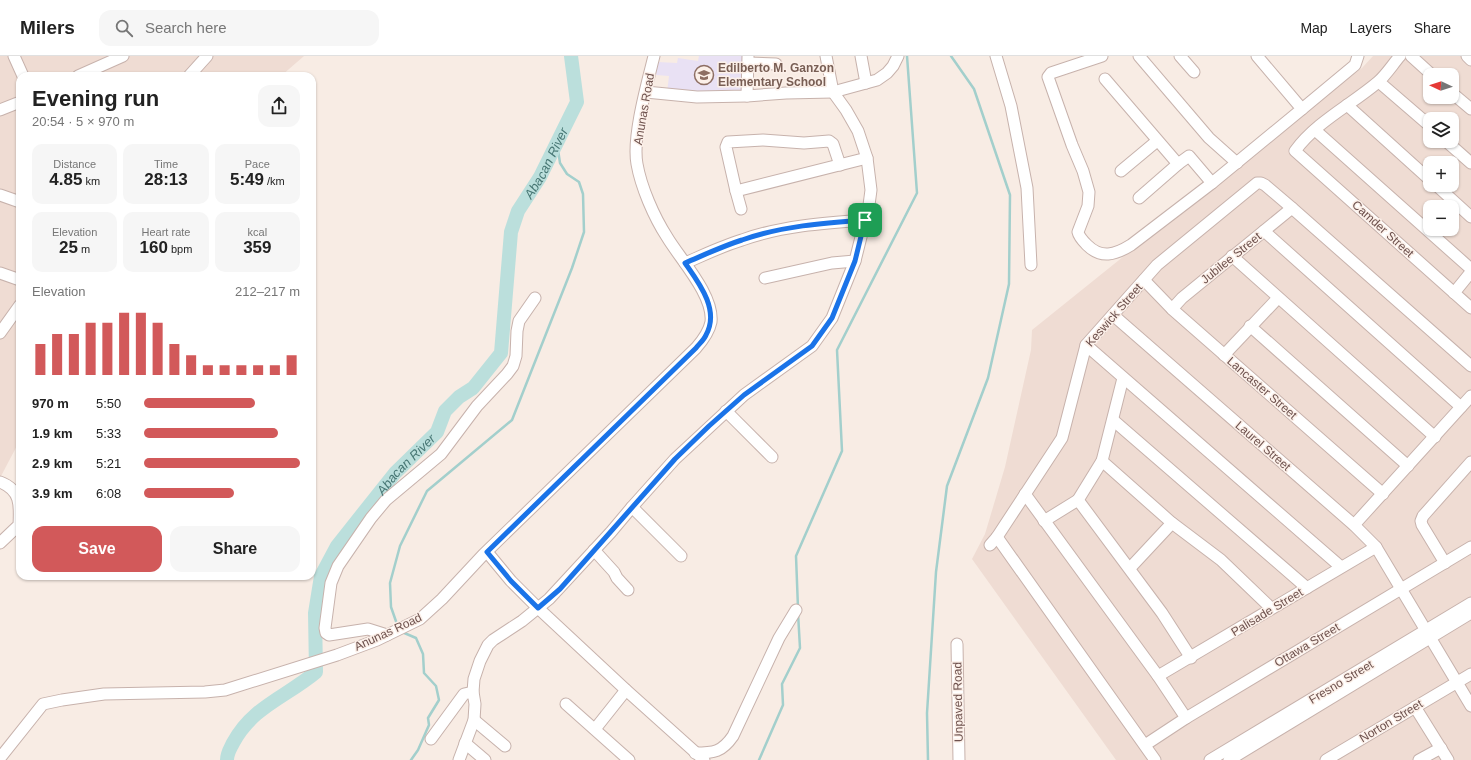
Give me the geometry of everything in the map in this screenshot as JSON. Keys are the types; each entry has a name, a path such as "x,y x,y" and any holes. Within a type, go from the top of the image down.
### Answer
{"street":[{"path":"14,56 21,72"},
{"path":"87,72 122,56"},
{"path":"193,72 207,56"},
{"name":"Anunas Road","path":"0,758 43,704 104,694 215,692 235,688 337,655 388,635 427,614 487,552 696,348 706,336 711,322 710,307 703,291 666,236 655,216 639,171 636,151 638,132 654,56"},
{"path":"459,760 474,720 473,692 476,671 488,645 498,636 522,621 560,589 675,459 744,395 812,346 832,318 855,261 871,190 867,158 858,131 846,110 832,92 826,56"},
{"path":"861,56 866,83"},
{"path":"646,92 697,97 832,92 877,80 887,73 893,66 898,56"},
{"path":"996,56 1011,106 1027,188 1031,265"},
{"path":"1102,56 1050,73 1048,77 1072,145 1083,171 1089,192 1088,206 1078,232 1080,238 1089,247 1107,255 1118,253 1131,245 1212,183 1335,83 1355,65 1358,56"},
{"path":"1139,56 1210,138 1236,163"},
{"path":"1180,56 1194,72"},
{"path":"1257,56 1302,109"},
{"path":"1400,56 1379,82 1314,130 1471,269"},
{"path":"1411,56 1424,68"},
{"path":"1466,56 1471,60"},
{"path":"747,96 748,60 776,64"},
{"path":"1105,79 1178,164"},
{"path":"1379,82 1423,120"},
{"path":"1459,98 1471,109"},
{"path":"0,110 16,104"},
{"path":"1347,105 1423,174"},
{"name":"Camder Street","path":"1314,130 1302,141 1295,151 1471,308"},
{"path":"741,209 726,147 728,142 763,140 804,143 829,141 833,144 840,165"},
{"path":"1121,171 1157,141"},
{"path":"1454,148 1471,163"},
{"path":"1139,198 1188,156 1212,183"},
{"path":"736,191 867,158"},
{"name":"Keswick Street","path":"1145,745 994,541 1062,438 1086,346 1157,265 1257,183 1265,184 1292,208"},
{"path":"1444,192 1471,216"},
{"path":"0,195 16,201"},
{"path":"1292,208 1471,366"},
{"name":"Jubilee Street","path":"1172,309 1182,298 1292,208"},
{"path":"685,263 741,240 763,234 812,224 865,220"},
{"path":"1264,231 1461,407"},
{"path":"1232,256 1435,437"},
{"path":"765,278 832,263 855,261"},
{"path":"1454,292 1471,272"},
{"path":"0,273 16,279"},
{"name":"Lancaster Street","path":"1144,280 1172,309 1383,494"},
{"path":"388,635 368,630 330,636 326,633 325,628 331,583 338,566 371,518 386,500 441,454 477,406 508,374 513,366 516,356 519,321 535,298"},
{"path":"1224,355 1278,298"},
{"path":"0,333 16,311"},
{"name":"Laurel Street","path":"1113,315 1354,525 1376,548 1471,706"},
{"path":"1250,326 1408,466"},
{"path":"1086,346 1341,567"},
{"path":"1044,521 1078,500 1102,461 1123,378"},
{"path":"1354,525 1471,396"},
{"path":"726,411 772,457"},
{"path":"1112,420 1307,588"},
{"path":"1102,461 1172,523 1221,560 1271,608"},
{"path":"1445,562 1421,521 1423,516 1471,462"},
{"path":"0,482 15,491 16,494"},
{"path":"1025,494 1158,676 1186,718"},
{"path":"1078,500 1130,568 1162,613 1191,658"},
{"path":"632,507 681,556"},
{"path":"1130,568 1172,523"},
{"path":"0,543 16,528"},
{"name":"Ottawa Street","path":"1145,745 1186,718 1471,547"},
{"name":"Palisade Street","path":"1158,676 1191,658 1271,608 1376,548"},
{"path":"594,550 628,590"},
{"path":"487,552 511,581 538,608 695,756 704,760"},
{"name":"Fresno Street","path":"1229,760 1427,634 1471,603"},
{"path":"695,756 718,751 728,743 733,736 779,638 796,610"},
{"name":"Fresno Street","path":"1210,760 1427,634 1471,613"},
{"name":"Unpaved Road","path":"957,644 959,760"},
{"name":"Norton Street","path":"1326,760 1471,674"},
{"path":"595,729 626,690"},
{"path":"431,739 464,694 473,692"},
{"path":"566,704 629,760"},
{"path":"1415,707 1448,760"},
{"path":"474,720 506,746"},
{"path":"465,743 485,760"},
{"path":"1145,745 1155,760"},
{"path":"1419,760 1441,748"}],"shaded area":[{"path":"0,56 304,56 286,72 16,72 16,448 0,478"},
{"name":"Edilberto M. Ganzon Elementary School","path":"699,56 747,56 746,93 667,93 669,76 656,75 658,62 677,63 678,58 698,61"},
{"path":"1373,56 1471,56 1471,760 1116,760 972,559 985,534 1005,467 1031,350 1032,330 1277,133 1362,68"}],"waterway":[{"name":"Abacan River","path":"227,760 228,753 233,743 250,720 270,703 305,681 316,672 315,613 321,576 337,546 395,473 437,432 445,411 459,397 473,388 501,353 511,232 518,211 540,177 577,102 571,56"},
{"path":"798,608 796,556 842,451 837,350 917,193 907,56"},
{"path":"928,760 927,713 936,572 947,486 988,378 1009,284 1010,195 974,89 951,56"},
{"path":"398,627 391,607 390,583 400,546 427,491 512,420 572,268 584,232 583,194 579,182 567,174 560,163 557,143"},
{"path":"759,760 783,705 782,684 800,648 798,613"},
{"path":"402,632 416,638 423,654 424,673 436,686 439,700 428,718 429,725 418,750 411,760"}],"place":[{"name":"Edilberto M. Ganzon Elementary School","path":"704,75"}],"route":[{"path":"865,220 855,261 832,318 812,346 744,395 709,426 675,459 560,589 538,608 519,590 487,552 696,348 706,336 711,322 710,307 703,291 685,263 741,240 788,228 812,224 865,220"}]}
